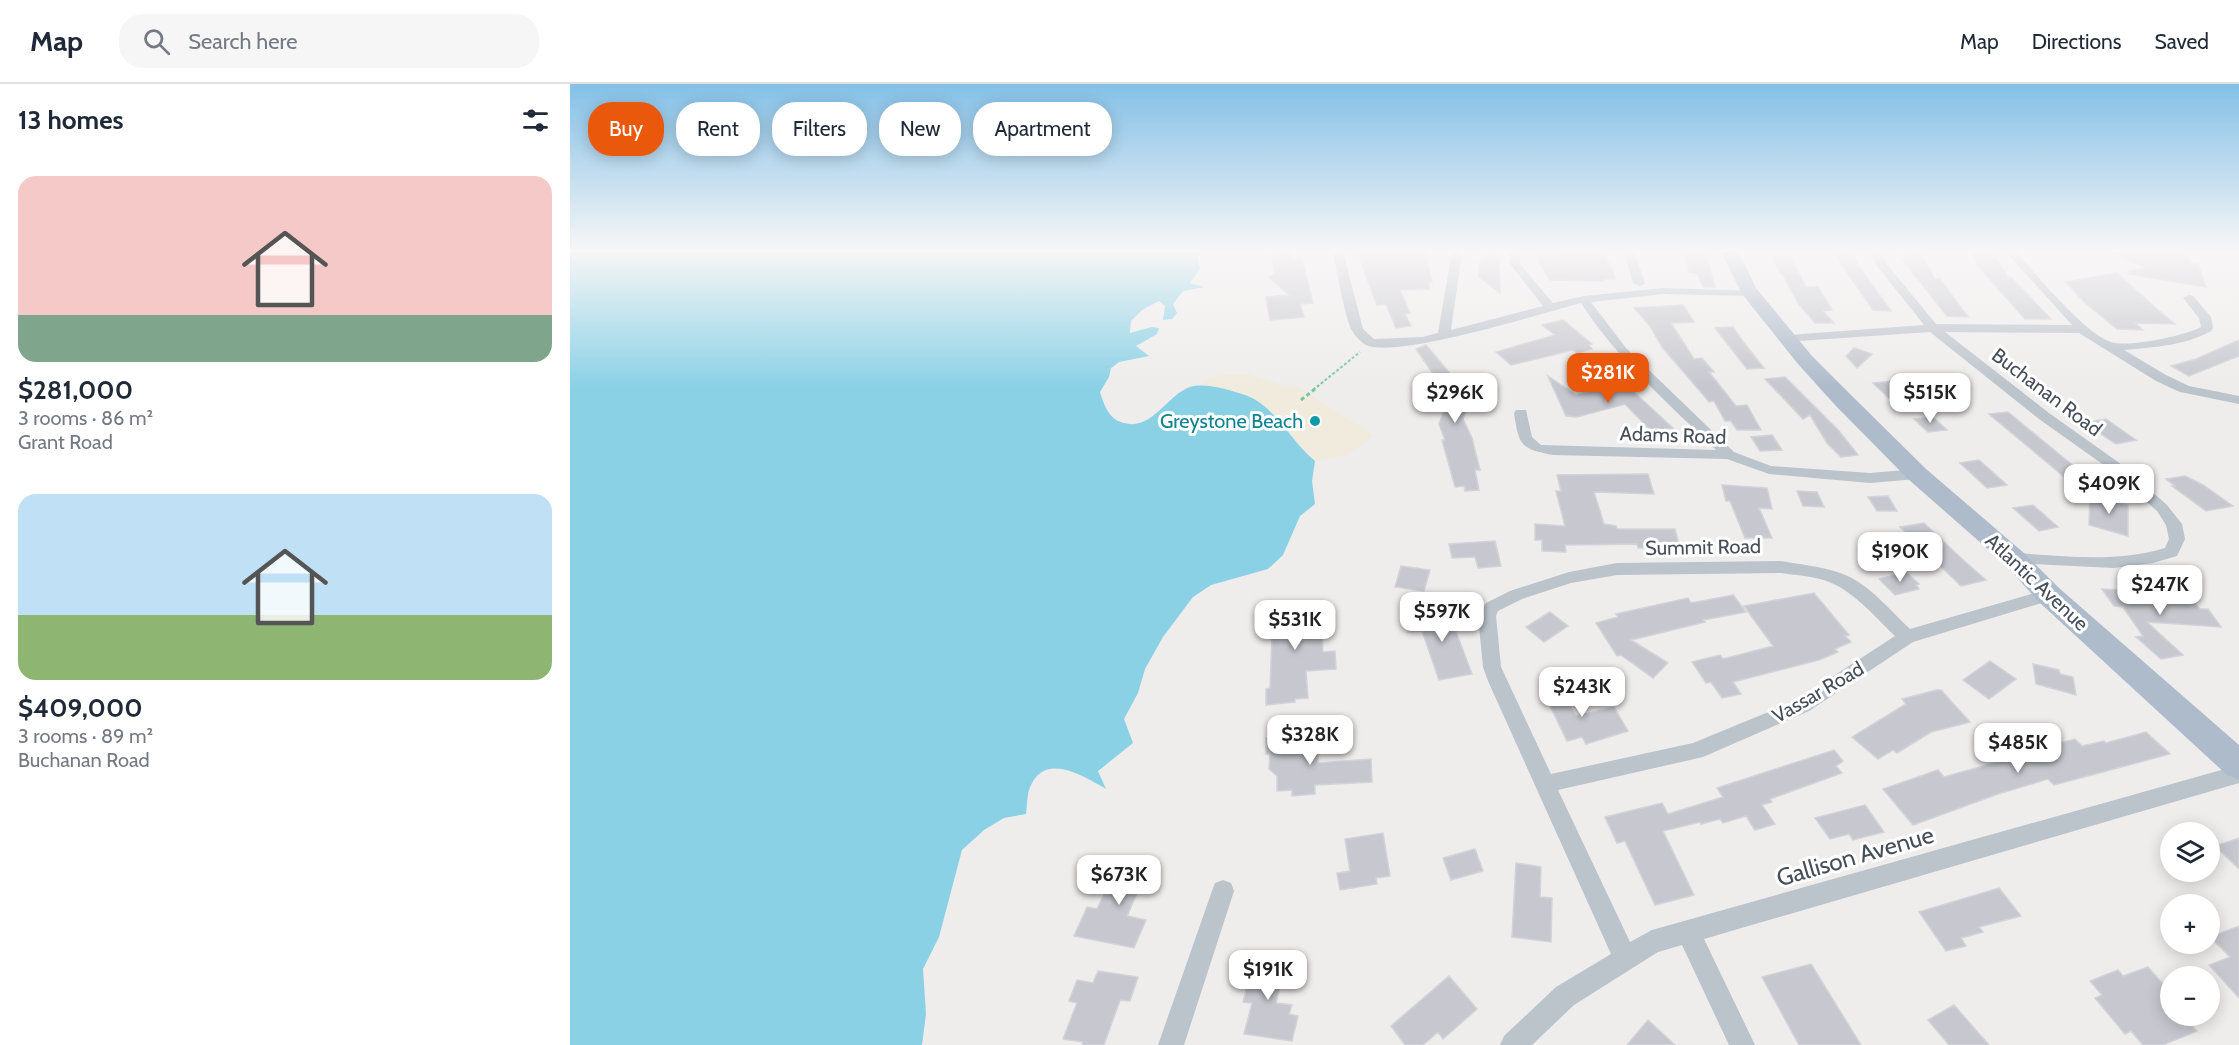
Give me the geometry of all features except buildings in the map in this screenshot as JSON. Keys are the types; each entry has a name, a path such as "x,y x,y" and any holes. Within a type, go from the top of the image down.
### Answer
{"main road":[{"name":"Atlantic Avenue","path":"1754,297 1836,393 1917,474 2014,559 2049,595 2239,765"}],"street":[{"path":"1349,297 1357,330 1367,340 1404,344 1422,342 1444,334 1584,299 1605,297"},
{"path":"1444,334 1450,297"},
{"path":"1542,297 1550,307"},
{"name":"Buchanan Road","path":"1908,297 1933,328 2044,416 2113,465 2162,508 2174,524 2177,539 2170,552 2152,559 2091,562 2014,559"},
{"path":"2051,297 2082,328 2114,347 2142,368 2185,389 2239,400"},
{"path":"2114,347 2183,338 2207,328 2205,317 2189,298"},
{"path":"1584,299 1605,331 1622,351 1729,455"},
{"path":"1788,339 1933,328 2082,328"},
{"name":"Adams Road","path":"1521,413 1525,438 1536,448 1552,451 1729,455 1769,470 1870,478 1917,474"},
{"name":"Summit Road","path":"1547,784 1492,667 1487,616 1492,607 1500,601 1569,578 1617,569 1781,567 1825,574 1845,582 1865,597 1907,637"},
{"name":"Vassar Road","path":"1547,784 1696,751 1802,706 1907,637 2049,595"},
{"name":"Gallison Avenue","path":"1513,1045 1565,996 1653,942 2239,774"},
{"path":"1547,784 1626,958"},
{"path":"1172,1045 1222,891"},
{"path":"1688,932 1742,1045"}],"path":[{"path":"1301,400 1345,366 1367,340"}],"sand":[{"name":"Greystone Beach","path":"1225,374 1249,374 1287,387 1297,386 1373,435 1345,456 1315,461 1203,386 1205,379"}],"water":[{"path":"570,297 1179,297 1173,304 1177,313 1172,319 1163,320 1165,306 1159,301 1142,310 1131,321 1130,333 1152,327 1159,328 1157,334 1136,346 1149,356 1119,362 1111,368 1109,377 1100,392 1105,407 1114,419 1134,424 1151,417 1174,397 1190,387 1210,386 1256,400 1274,415 1315,461 1312,481 1315,504 1300,516 1283,555 1268,569 1211,585 1193,597 1163,637 1145,669 1138,693 1124,719 1133,743 1098,771 1106,789 1075,773 1053,769 1044,771 1035,778 1029,790 1026,814 1004,818 984,830 962,850 939,937 923,969 926,1014 922,1045 570,1045"}],"place":[{"name":"Greystone Beach","path":"1315,421"}]}
